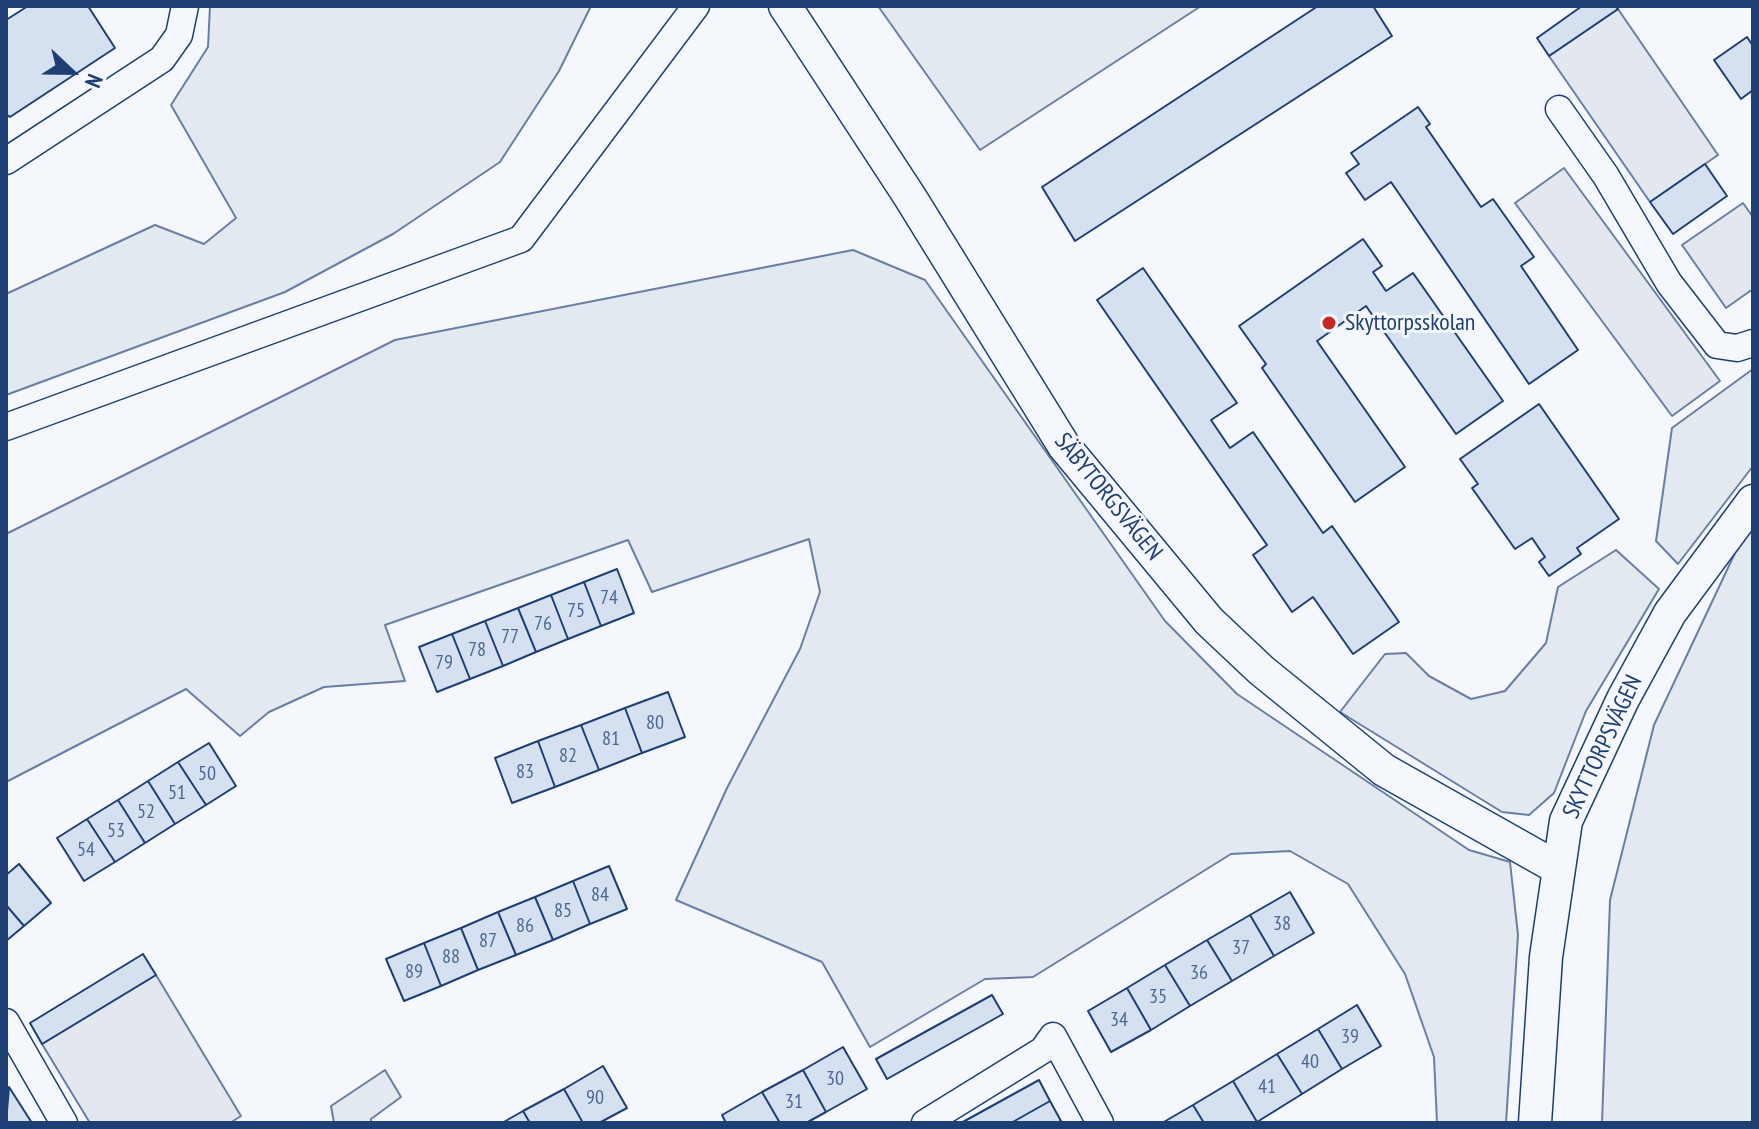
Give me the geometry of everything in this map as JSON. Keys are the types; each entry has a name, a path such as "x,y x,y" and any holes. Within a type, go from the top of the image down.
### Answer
{"street":[{"path":"6,161 162,59 179,35 185,6"},
{"path":"6,427 521,239 696,6"},
{"name":"SÄBYTORGSVÄGEN","path":"785,6 910,197 1064,446 1209,621 1261,670 1384,770 1556,867"},
{"path":"1559,109 1606,176 1669,283 1717,345 1737,348 1753,343"},
{"name":"SKYTTORPSVÄGEN","path":"1535,1123 1546,957 1556,867 1566,821 1623,699 1670,613 1753,501"},
{"path":"6,1022 64,1123"},
{"path":"925,1123 1043,1050 1053,1036 1100,1123"}],"shaded area":[{"path":"210,6 591,6 559,71 500,162 393,234 285,292 6,395 6,294 155,225 204,244 236,218 171,105 208,47"},
{"path":"878,6 1201,6 980,150"},
{"path":"1618,9 1718,155 1650,202 1549,56"},
{"path":"1564,168 1720,381 1672,416 1515,203"},
{"path":"1743,203 1753,217 1753,289 1726,308 1682,245"},
{"path":"853,250 925,280 1165,621 1237,694 1469,850 1510,862 1518,935 1506,1123 1437,1123 1434,1057 1405,974 1348,884 1290,851 1231,854 1033,977 985,979 870,1047 822,962 676,900 727,788 800,649 820,592 809,539 652,592 628,540 385,625 405,681 324,687 269,712 240,736 186,689 6,782 6,534 395,340"},
{"path":"1753,369 1753,466 1678,564 1656,541 1672,428"},
{"path":"1753,528 1753,1123 1602,1123 1610,900 1654,725 1735,553"},
{"path":"1616,550 1659,589 1586,711 1554,793 1529,815 1502,812 1340,712 1385,654 1406,653 1429,676 1471,699 1505,691 1546,643 1558,587"},
{"path":"156,975 241,1116 230,1123 90,1123 42,1044"},
{"path":"385,1070 401,1097 371,1119 371,1123 334,1123 331,1106"}],"building":[{"path":"28,6 88,6 115,48 10,117 6,114 6,20"},
{"path":"1318,6 1373,6 1392,36 1075,241 1042,187"},
{"path":"1582,6 1615,6 1618,9 1549,56 1537,38"},
{"path":"1747,37 1753,46 1753,90 1741,99 1714,60"},
{"path":"1418,107 1430,124 1426,127 1481,207 1493,199 1534,257 1521,266 1578,350 1529,384 1391,182 1365,200 1346,173 1359,164 1351,153"},
{"path":"1705,164 1727,196 1673,234 1650,202"},
{"path":"1363,239 1382,266 1373,272 1386,291 1413,273 1503,401 1456,434 1366,306 1317,341 1405,467 1355,502 1262,368 1266,364 1239,326"},
{"path":"1143,268 1237,403 1211,420 1230,448 1253,432 1323,533 1332,526 1399,622 1353,654 1313,597 1292,612 1253,555 1267,545 1097,300"},
{"path":"1539,404 1619,519 1577,548 1581,554 1549,576 1539,562 1545,557 1532,538 1515,549 1472,488 1478,484 1460,459"},
{"path":"617,569 634,613 601,626 584,582"},
{"path":"584,582 601,626 568,639 551,595"},
{"path":"551,595 568,639 536,652 518,608"},
{"path":"518,608 536,652 503,666 485,621"},
{"path":"485,621 503,666 470,679 452,634"},
{"path":"452,634 470,679 437,692 419,647"},
{"path":"668,692 685,737 642,753 625,708"},
{"path":"625,708 642,753 599,770 581,725"},
{"path":"581,725 599,770 555,787 538,741"},
{"path":"538,741 555,787 512,803 495,758"},
{"path":"209,743 236,786 206,805 178,762"},
{"path":"178,762 206,805 175,824 148,781"},
{"path":"148,781 175,824 145,843 118,800"},
{"path":"118,800 145,843 115,862 87,819"},
{"path":"87,819 115,862 84,881 57,838"},
{"path":"19,864 51,903 24,926 6,905 6,875"},
{"path":"609,866 627,909 590,924 573,881"},
{"path":"573,881 590,924 553,940 535,897"},
{"path":"1290,892 1314,933 1274,956 1250,915"},
{"path":"535,897 553,940 516,955 498,912"},
{"path":"6,905 24,926 6,941"},
{"path":"498,912 516,955 478,970 461,928"},
{"path":"1250,915 1274,956 1232,981 1207,940"},
{"path":"461,928 478,970 441,986 424,943"},
{"path":"1207,940 1232,981 1190,1006 1165,965"},
{"path":"424,943 441,986 404,1001 386,959"},
{"path":"143,954 156,975 42,1044 30,1023"},
{"path":"1165,965 1190,1006 1151,1030 1127,988"},
{"path":"1127,988 1151,1030 1111,1052 1088,1011"},
{"path":"992,995 1003,1014 887,1079 876,1059"},
{"path":"1357,1005 1381,1046 1342,1069 1318,1029"},
{"path":"1318,1029 1342,1069 1302,1094 1277,1054"},
{"path":"843,1047 867,1089 826,1112 803,1070"},
{"path":"1277,1054 1302,1094 1257,1122 1233,1081"},
{"path":"603,1066 627,1108 599,1123 583,1123 564,1089"},
{"path":"803,1070 826,1112 806,1123 780,1123 762,1092"},
{"path":"1039,1080 1050,1101 1011,1123 961,1123"},
{"path":"1233,1081 1257,1122 1204,1123 1193,1105"},
{"path":"9,1087 32,1123 6,1123"},
{"path":"564,1089 583,1123 530,1123 523,1111"},
{"path":"762,1092 780,1123 726,1123 722,1115"},
{"path":"1050,1101 1061,1121 1011,1123"},
{"path":"1193,1105 1204,1123 1162,1123"},
{"path":"523,1111 530,1123 502,1123"}],"place":[{"name":"Skyttorpsskolan","path":"1329,323"}]}
